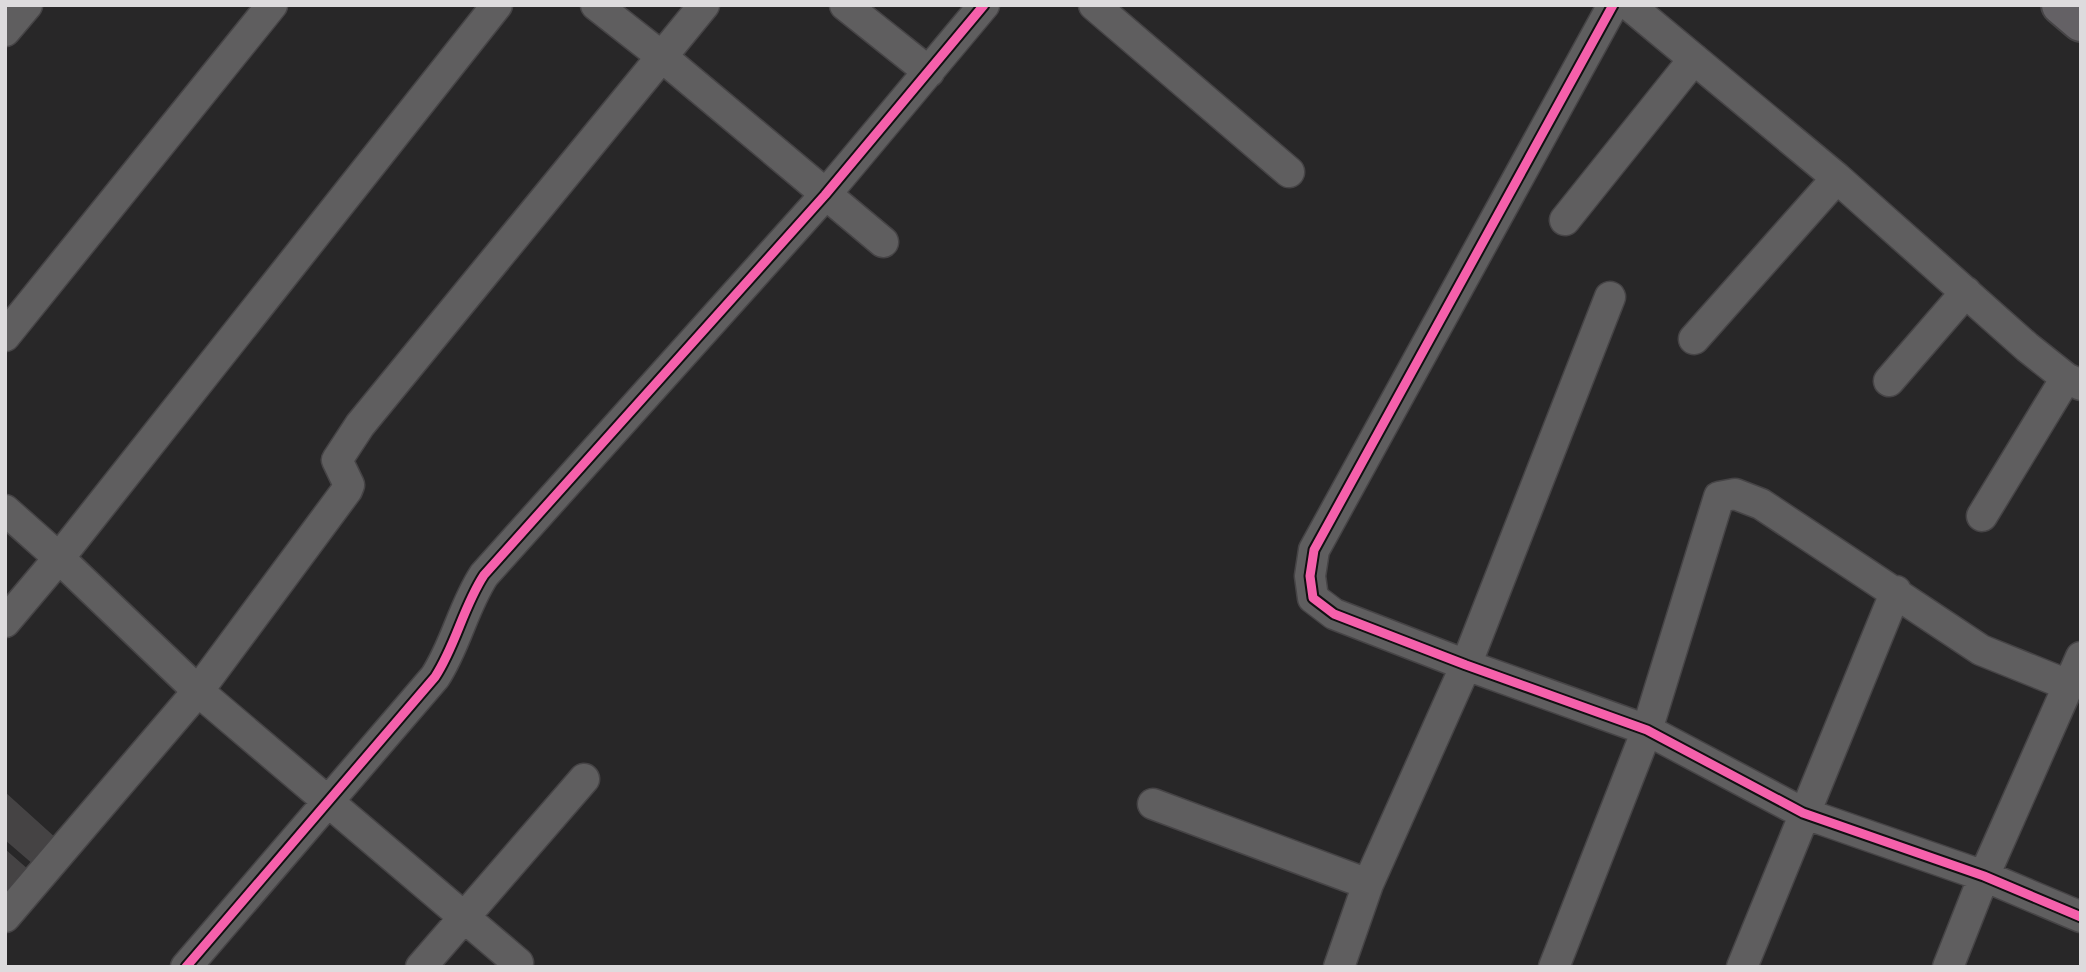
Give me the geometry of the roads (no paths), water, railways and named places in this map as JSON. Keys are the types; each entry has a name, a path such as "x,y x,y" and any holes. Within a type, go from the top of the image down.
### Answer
{"street":[{"path":"5,32 27,5"},
{"path":"5,336 272,5"},
{"path":"5,622 59,558 497,5"},
{"path":"596,5 883,242"},
{"path":"5,917 198,691 347,490 349,485 337,460 360,425 704,5"},
{"path":"845,5 929,72"},
{"path":"186,967 435,677 448,658 473,592 484,575 825,195 984,5"},
{"path":"1094,5 1289,172"},
{"path":"1613,5 1314,550 1310,576 1313,598 1334,614 1647,730 1804,813 1984,876 2081,917"},
{"path":"1629,5 1837,177 1966,292 2073,381 1982,516"},
{"path":"2062,5 2081,22"},
{"path":"1565,220 1694,59"},
{"path":"1694,339 1837,177"},
{"path":"1889,381 1966,292"},
{"path":"1339,967 1368,884 1466,665 1610,297"},
{"path":"1554,967 1647,730 1718,497 1735,494 1761,504 1981,650 2068,685"},
{"path":"5,510 198,691 518,963"},
{"path":"1742,967 1896,592"},
{"path":"1948,967 1984,876 2081,657"},
{"path":"421,967 584,779"},
{"path":"1153,804 1368,884"}]}
